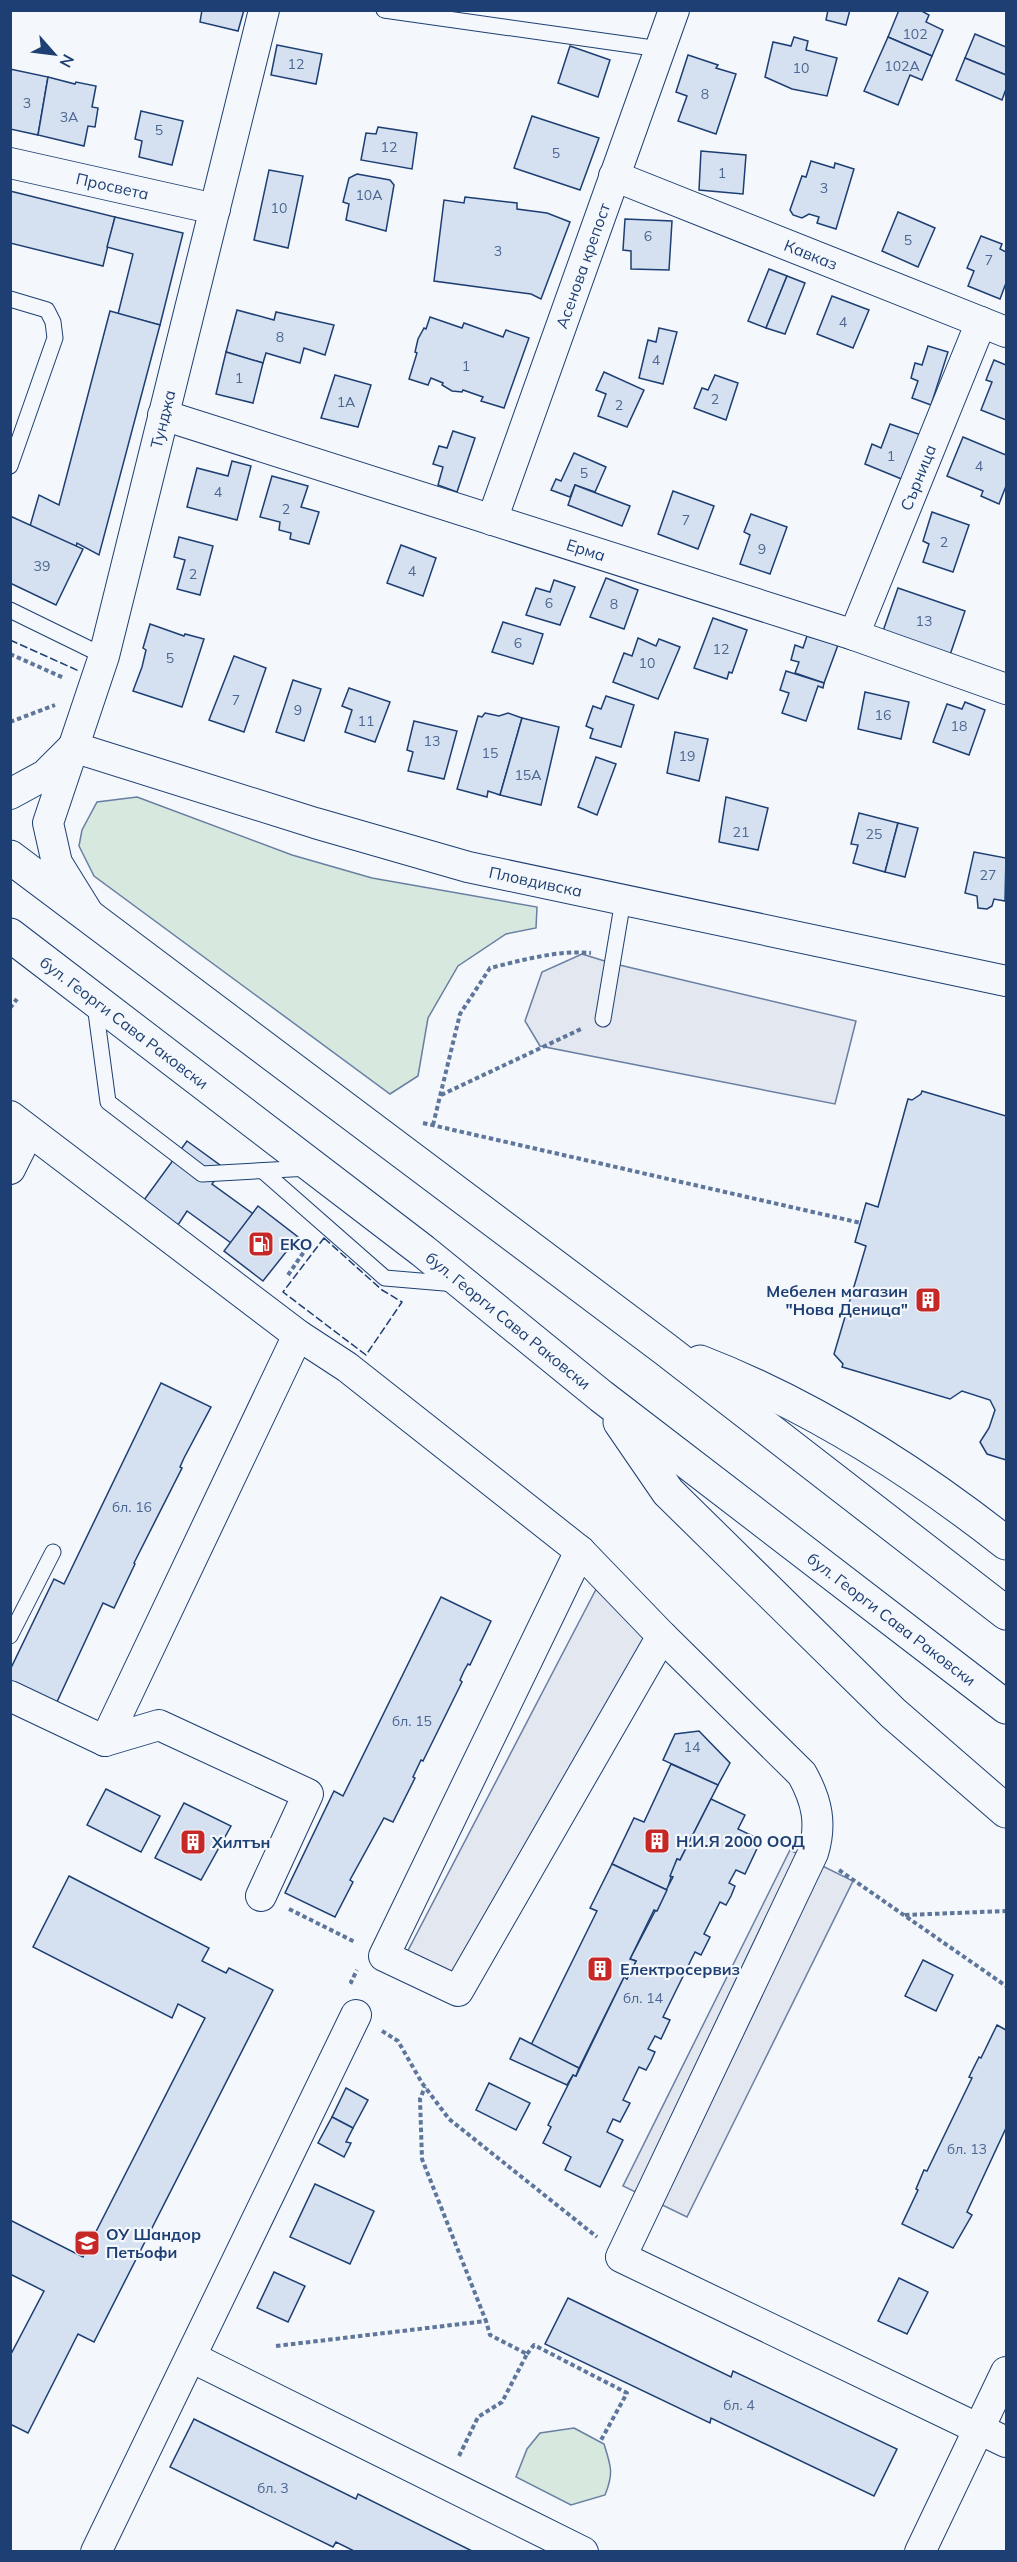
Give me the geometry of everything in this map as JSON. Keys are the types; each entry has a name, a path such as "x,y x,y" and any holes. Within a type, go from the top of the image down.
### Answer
{"main road":[{"path":"10,857 88,913 665,1348 1006,1613"},
{"name":"бул. Георги Сава Раковски","path":"10,935 464,1284 601,1396 1006,1707"},
{"path":"665,1348 746,1380 890,1458 1006,1543"},
{"path":"601,1396 668,1492 893,1713 1006,1810"}],"street":[{"name":"Тунджа","path":"10,794 45,775 73,747 104,656 264,10"},
{"name":"Асенова крепост","path":"492,520 674,10"},
{"name":"Просвета","path":"10,163 215,209"},
{"name":"Кавказ","path":"614,176 994,327"},
{"name":"Сърница","path":"854,635 994,327"},
{"name":"Ерма","path":"163,415 854,635 1006,689"},
{"name":"Пловдивска","path":"73,747 468,867 1006,981"},
{"path":"73,747 48,823 57,862 88,913"},
{"path":"10,1169 20,1123 298,1335 347,1367 580,1551 662,1636 802,1774 812,1793 819,1819 818,1837 813,1853 621,2257 1006,2442"},
{"path":"105,1741 298,1335"},
{"path":"580,1551 384,1956 458,1991 662,1636"},
{"path":"10,1696 105,1741 159,1725 308,1794 261,1896"},
{"path":"96,2552 356,2015"},
{"path":"191,2357 583,2552"},
{"path":"920,2552 1006,2372"}],"lane":[{"path":"384,10 660,49"},
{"path":"10,299 47,310 53,322 55,338 10,466"},
{"path":"10,610 104,656"},
{"path":"603,1019 622,900"},
{"path":"95,999 108,1102 202,1174 314,1168"},
{"path":"263,1171 384,1278 464,1284"},
{"path":"10,1636 53,1552"}],"path":[{"path":"10,654 92,690"},
{"path":"10,723 92,690"},
{"path":"433,1125 460,1014 490,968 525,959 572,952 613,955"},
{"path":"10,1008 17,999"},
{"path":"440,1095 603,1019"},
{"path":"421,1122 861,1223"},
{"path":"288,1275 323,1226"},
{"path":"813,1853 1006,1986"},
{"path":"261,1896 384,1956"},
{"path":"904,1915 1006,1911"},
{"path":"356,2015 398,2042 425,2087 449,2119 621,2257"},
{"path":"425,2087 420,2099 422,2159 490,2335 527,2354"},
{"path":"276,2346 486,2321"},
{"path":"445,2483 478,2417 502,2402 534,2345 627,2392 600,2442"}],"shaded area":[{"path":"137,797 292,855 372,878 537,907 536,928 506,934 458,966 428,1018 418,1076 390,1094 94,876 79,846 82,830 97,802"},
{"path":"582,954 611,963 856,1021 835,1104 540,1046 525,1021 542,972"},
{"path":"604,1574 662,1636 458,1991 401,1964"},
{"path":"790,1850 853,1881 687,2217 623,2186"},
{"path":"574,2428 604,2444 610,2464 610,2481 605,2495 571,2505 516,2477 527,2449 540,2433"}],"building":[{"path":"202,10 244,10 238,31 200,22"},
{"path":"828,10 850,10 846,25 826,20"},
{"path":"899,10 920,10 929,15 926,22 943,30 932,56 888,37"},
{"path":"975,34 1006,47 1006,75 965,58"},
{"path":"794,37 808,41 806,50 837,58 827,96 792,89 765,77 773,42 791,46"},
{"path":"888,37 932,56 922,80 910,75 898,105 864,91"},
{"path":"277,45 322,54 316,84 271,75"},
{"path":"570,46 610,60 598,97 558,83"},
{"path":"688,55 736,74 716,134 678,121 687,96 676,92"},
{"path":"965,58 1006,75 1006,89 1002,100 956,80"},
{"path":"10,69 48,77 38,135 10,129"},
{"path":"48,77 75,84 76,82 96,86 92,107 98,108 95,127 88,126 84,146 38,135"},
{"path":"141,111 183,121 172,165 139,157 142,141 135,139"},
{"path":"532,116 599,138 580,190 514,168"},
{"path":"378,127 417,133 412,169 361,160 366,133 376,134"},
{"path":"701,151 746,155 743,194 699,190"},
{"path":"811,161 834,168 835,163 854,169 836,229 817,223 819,217 809,214 802,218 793,215 790,210 802,176 806,177"},
{"path":"269,170 303,176 288,248 254,240"},
{"path":"357,174 390,180 394,185 386,231 346,220 349,204 343,202 349,178"},
{"path":"10,191 115,217 103,266 10,243"},
{"path":"465,197 517,203 517,209 547,213 570,222 541,299 531,294 434,281 444,200 464,203"},
{"path":"898,212 935,228 918,267 882,251"},
{"path":"115,217 183,233 160,325 118,314 133,254 107,247"},
{"path":"625,219 672,221 669,270 631,269 631,251 623,250"},
{"path":"981,236 1002,244 1000,249 1006,252 1006,283 1000,299 968,286 974,271 967,268"},
{"path":"769,269 787,276 766,328 748,321"},
{"path":"787,276 805,283 785,334 766,328"},
{"path":"832,296 869,310 853,348 817,334"},
{"path":"237,310 274,320 276,312 334,325 325,355 304,348 300,363 266,353 263,363 226,352"},
{"path":"110,311 160,325 99,555 77,543 76,547 30,526 39,495 59,505"},
{"path":"430,317 462,328 464,323 503,337 506,330 529,338 504,408 481,401 483,397 463,390 462,392 452,391 442,385 443,383 431,378 428,385 409,379 417,353 415,352 418,339 424,328 426,329"},
{"path":"659,328 677,332 663,384 639,378 648,340 656,342"},
{"path":"928,346 948,352 931,405 912,398 918,381 911,378 915,363 922,365"},
{"path":"226,352 263,363 253,403 216,394"},
{"path":"994,360 1006,365 1006,420 981,410 992,382 986,380"},
{"path":"604,372 644,390 627,427 598,416 606,394 596,390"},
{"path":"335,375 371,385 358,427 321,418"},
{"path":"715,375 738,383 726,420 694,408 702,388 708,390"},
{"path":"890,424 921,435 904,480 865,464 872,444 881,448"},
{"path":"453,431 475,438 457,492 438,485 443,467 433,464 439,446 447,448"},
{"path":"963,437 1006,455 1006,486 999,504 981,496 983,491 947,476"},
{"path":"574,453 606,467 595,492 575,485 570,497 551,490 556,479 561,481"},
{"path":"232,461 251,466 237,520 187,507 197,468 228,476"},
{"path":"272,476 308,486 301,507 319,512 309,544 290,539 291,533 279,530 280,522 260,517"},
{"path":"575,485 630,506 622,526 568,505"},
{"path":"673,491 714,506 698,549 658,534"},
{"path":"932,512 969,525 953,572 923,562 929,544 923,541"},
{"path":"751,514 787,527 770,574 740,564 750,535 744,532"},
{"path":"10,516 83,549 56,605 10,583"},
{"path":"179,537 213,546 200,595 177,589 185,560 174,557"},
{"path":"401,545 436,558 423,596 387,583"},
{"path":"606,578 638,590 624,629 590,617"},
{"path":"554,580 575,587 560,625 526,615 536,588 550,592"},
{"path":"898,588 965,611 950,655 883,631"},
{"path":"713,618 747,630 732,673 729,672 727,679 694,668"},
{"path":"503,622 543,634 533,664 492,652"},
{"path":"150,624 184,636 185,634 204,639 182,707 133,691 142,667 146,650 143,648"},
{"path":"807,636 838,645 824,683 795,673 799,662 791,660 795,645 803,648"},
{"path":"638,638 656,646 659,639 680,647 658,699 613,682 624,653 632,656"},
{"path":"234,656 266,668 244,732 209,720"},
{"path":"786,671 824,683 823,688 818,686 806,721 782,713 789,693 780,690"},
{"path":"293,680 321,689 304,741 276,732"},
{"path":"349,688 390,702 375,742 345,732 352,710 342,706"},
{"path":"865,692 909,702 901,739 858,729"},
{"path":"606,696 634,705 621,747 590,738 593,729 586,726 593,706 601,709"},
{"path":"965,702 985,710 969,755 933,742 947,704 962,709"},
{"path":"485,713 499,716 508,713 522,718 500,795 488,791 487,797 457,789 478,716 482,717"},
{"path":"522,718 559,727 541,805 500,795"},
{"path":"414,721 457,731 444,779 408,771 413,752 407,750"},
{"path":"675,732 708,739 699,781 667,773"},
{"path":"596,757 616,764 597,815 578,807"},
{"path":"726,797 768,808 758,850 719,842"},
{"path":"859,813 898,823 885,872 853,863 858,845 851,844"},
{"path":"898,823 918,828 905,877 885,872"},
{"path":"974,852 1006,858 1005,901 994,899 992,906 987,909 978,908 977,896 965,893"},
{"name":"Мебелен магазин \"Нова Деница\"","path":"922,1091 1006,1116 1006,1460 987,1454 980,1442 989,1428 995,1410 990,1400 962,1391 950,1399 842,1367 843,1364 834,1354 866,1246 855,1242 866,1203 878,1207 908,1099 912,1100"},
{"path":"187,1141 224,1168 212,1184 259,1218 238,1248 187,1211 178,1225 144,1200"},
{"name":"EKO","path":"258,1206 298,1237 263,1281 224,1251"},
{"path":"161,1383 211,1407 184,1458 180,1467 182,1468 114,1608 103,1603 56,1704 10,1682 10,1670 54,1579 64,1584"},
{"path":"441,1597 491,1621 470,1665 468,1664 464,1671 460,1680 462,1682 423,1761 421,1760 413,1777 415,1778 393,1822 384,1818 350,1880 353,1882 335,1917 285,1893 334,1791 343,1796"},
{"path":"699,1731 730,1763 718,1785 663,1760 675,1734"},
{"name":"Н.И.Я 2000 ООД","path":"671,1764 718,1785 680,1860 677,1859 667,1890 612,1864 634,1818 644,1822"},
{"path":"106,1789 160,1816 141,1852 87,1825"},
{"path":"711,1799 745,1815 738,1829 761,1840 745,1874 736,1870 729,1883 735,1886 731,1896 726,1905 720,1902 704,1934 710,1937 701,1955 695,1952 663,2017 670,2020 661,2039 655,2036 648,2049 655,2052 651,2061 646,2070 639,2067 623,2100 630,2103 620,2122 613,2119 607,2132 623,2140 600,2187 565,2170 571,2157 543,2143 551,2127 548,2125 573,2075 576,2076 624,1977 627,1979 636,1961 630,1959 673,1877 670,1876 677,1859 680,1860"},
{"name":"Хилтън","path":"184,1803 231,1826 201,1880 155,1858"},
{"name":"Електросервиз","path":"612,1864 667,1890 657,1911 654,1910 630,1959 636,1961 627,1979 624,1977 579,2068 531,2045 597,1911 590,1908"},
{"path":"69,1876 209,1948 202,1961 226,1973 229,1968 273,1990 94,2342 78,2334 28,2433 10,2424 10,2356 44,2291 10,2274 10,2220 83,2257 205,2018 178,2004 172,2018 33,1947"},
{"path":"923,1960 953,1975 936,2011 905,1996"},
{"path":"997,2025 1006,2030 1006,2128 967,2212 972,2215 953,2248 902,2224 918,2190 916,2189 924,2170 927,2171 972,2078 969,2077"},
{"path":"520,2038 579,2068 576,2076 573,2075 567,2085 510,2059"},
{"path":"489,2083 530,2103 516,2130 476,2110"},
{"path":"346,2088 368,2100 353,2128 332,2117"},
{"path":"332,2117 353,2128 346,2142 351,2143 344,2157 318,2143"},
{"path":"315,2184 374,2211 350,2264 290,2237"},
{"path":"274,2272 305,2286 288,2322 257,2308"},
{"path":"899,2278 928,2292 907,2334 878,2321"},
{"path":"568,2298 731,2377 733,2371 897,2449 874,2496 711,2418 710,2423 545,2344"},
{"path":"194,2419 356,2499 358,2494 474,2552 356,2552 336,2542 333,2547 170,2467"}],"fence":[{"path":"10,640 79,671"},
{"path":"324,1238 382,1290 402,1302 366,1355 283,1292 324,1238"}],"place":[{"name":"EKO","path":"261,1244"},
{"name":"Мебелен магазин \"Нова Деница\"","path":"928,1300"},
{"name":"Н.И.Я 2000 ООД","path":"657,1841"},
{"name":"Хилтън","path":"193,1842"},
{"name":"Електросервиз","path":"600,1969"},
{"name":"ОУ Шандор Петьофи","path":"87,2243"}]}
